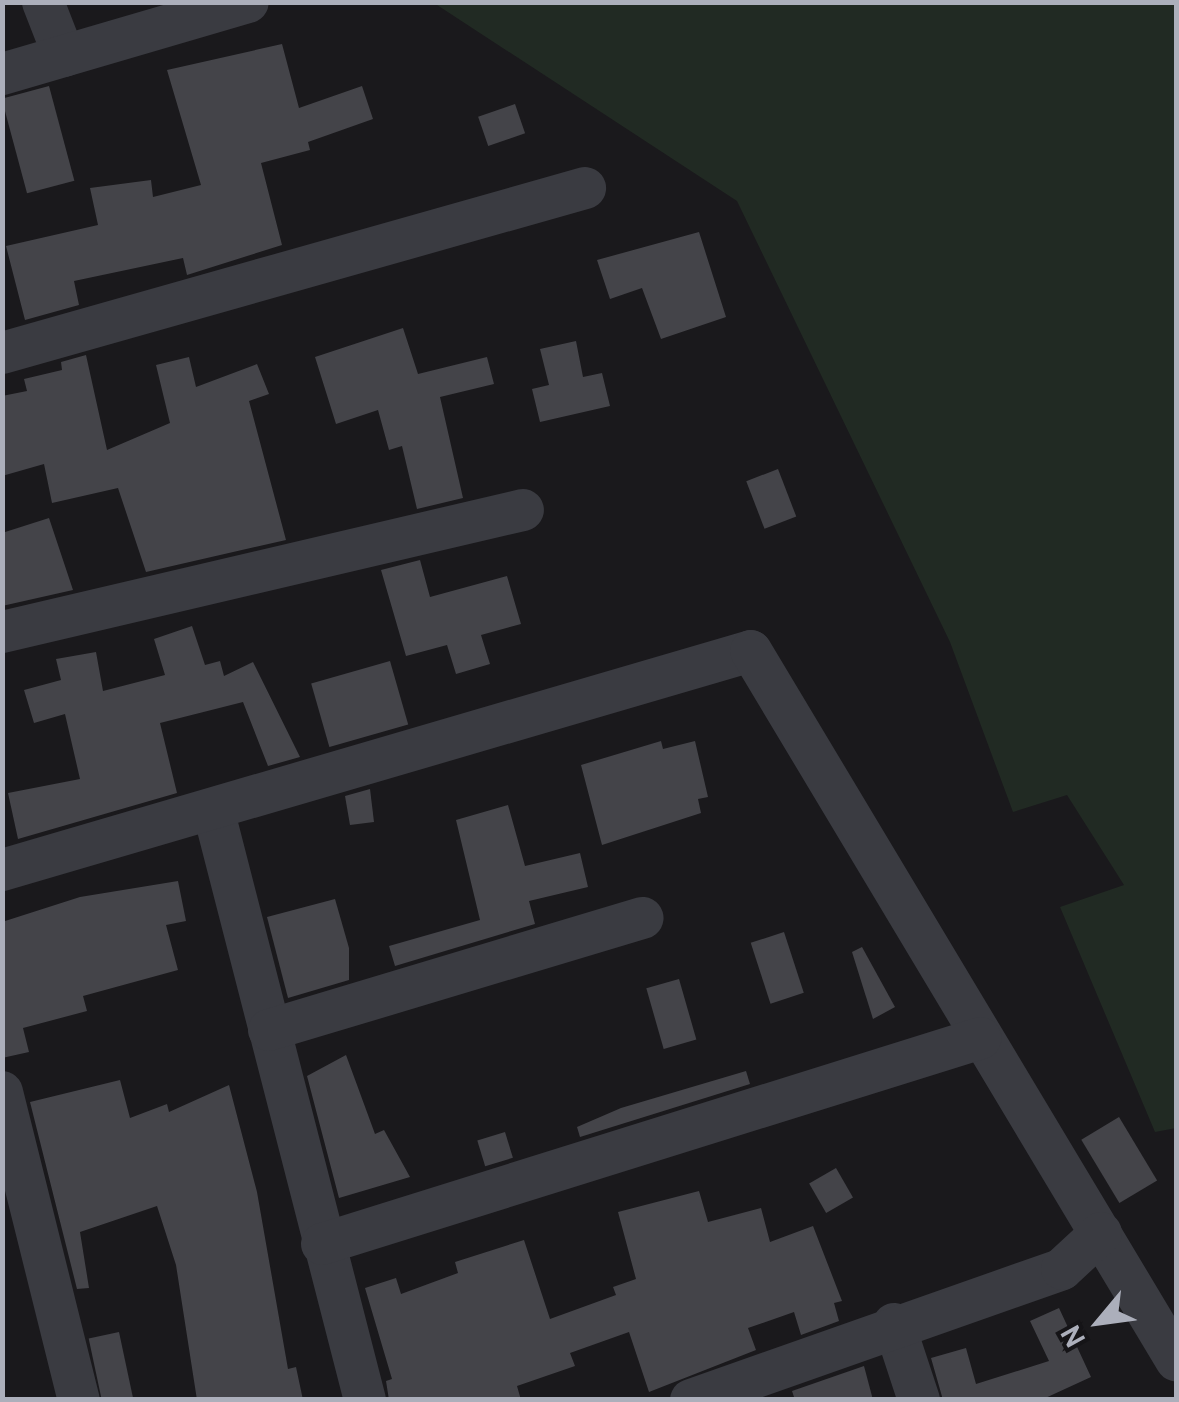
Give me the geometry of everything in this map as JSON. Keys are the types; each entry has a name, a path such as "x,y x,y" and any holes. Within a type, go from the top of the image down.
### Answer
{"street":[{"path":"43,2 64,56"},
{"path":"2,74 248,2"},
{"path":"2,352 586,188"},
{"path":"2,632 523,510"},
{"path":"2,870 751,652 1176,1360"},
{"path":"214,809 364,1400"},
{"path":"269,1030 643,918"},
{"path":"322,1244 981,1038"},
{"path":"2,1092 79,1400"},
{"path":"692,1400 894,1324 1062,1269 1101,1233"},
{"path":"894,1324 918,1400"}],"shaded area":[{"path":"434,3 1176,3 1176,1128 1155,1132 1060,907 1124,885 1067,795 1013,812 950,642 737,201"}],"building":[{"path":"282,44 299,108 362,86 373,119 308,142 310,150 261,163 282,245 187,275 183,258 74,281 79,305 25,320 6,246 98,225 90,188 151,180 153,197 201,185 167,70"},
{"path":"49,86 74,181 27,193 2,99"},
{"path":"515,104 525,133 488,146 478,117"},
{"path":"699,232 726,317 661,339 642,288 610,299 597,260"},
{"path":"403,328 418,374 487,357 494,384 440,397 463,498 417,509 402,446 389,450 378,410 336,424 315,357"},
{"path":"576,341 583,377 602,373 610,406 540,422 532,389 549,385 540,349"},
{"path":"86,355 107,450 170,423 156,365 189,357 196,387 257,364 269,394 249,401 286,540 146,572 118,488 52,503 44,464 2,476 2,396 27,391 24,379 62,370 61,362"},
{"path":"778,469 796,517 765,529 746,481"},
{"path":"49,518 73,590 2,606 2,533"},
{"path":"420,560 430,597 507,576 521,624 481,635 490,664 456,674 447,645 406,656 381,570"},
{"path":"192,626 205,665 220,661 224,676 253,662 300,757 268,766 243,702 160,723 177,793 18,839 8,793 80,779 65,714 34,723 24,690 61,680 56,659 96,652 103,691 165,675 154,639"},
{"path":"390,661 408,724 329,747 311,684"},
{"path":"661,741 663,749 695,741 708,797 698,799 701,813 602,845 581,765"},
{"path":"370,789 374,822 350,825 345,796"},
{"path":"508,805 525,866 580,853 588,887 529,901 535,924 395,966 389,946 480,920 456,820"},
{"path":"178,881 186,921 166,925 178,970 83,996 87,1011 23,1028 29,1052 2,1058 2,922 80,897"},
{"path":"335,899 349,948 349,980 288,998 267,917"},
{"path":"784,932 804,993 770,1004 751,943"},
{"path":"862,947 895,1007 873,1019 852,952"},
{"path":"679,979 696,1040 664,1049 646,988"},
{"path":"346,1055 375,1134 384,1130 410,1177 339,1198 307,1076"},
{"path":"746,1071 750,1084 580,1137 577,1127 621,1108"},
{"path":"120,1080 130,1118 167,1104 169,1112 229,1085 257,1192 288,1369 296,1367 303,1400 197,1400 176,1265 157,1206 80,1232 89,1288 77,1289 30,1102"},
{"path":"1119,1117 1157,1180 1119,1203 1081,1140"},
{"path":"505,1132 513,1158 485,1166 477,1140"},
{"path":"836,1168 853,1197 826,1213 809,1184"},
{"path":"699,1191 708,1222 761,1208 770,1242 813,1226 842,1301 834,1303 839,1321 801,1335 794,1312 748,1328 756,1350 649,1392 629,1332 570,1353 575,1366 517,1386 521,1400 389,1400 386,1381 392,1379 365,1288 396,1278 401,1294 458,1273 455,1262 524,1240 550,1319 616,1295 613,1287 636,1279 618,1212"},
{"path":"1059,1308 1091,1377 1041,1400 943,1400 931,1358 966,1348 976,1384 1049,1361 1030,1321"},
{"path":"119,1332 133,1399 102,1400 89,1338"},
{"path":"864,1366 873,1400 795,1400 792,1391"}]}
